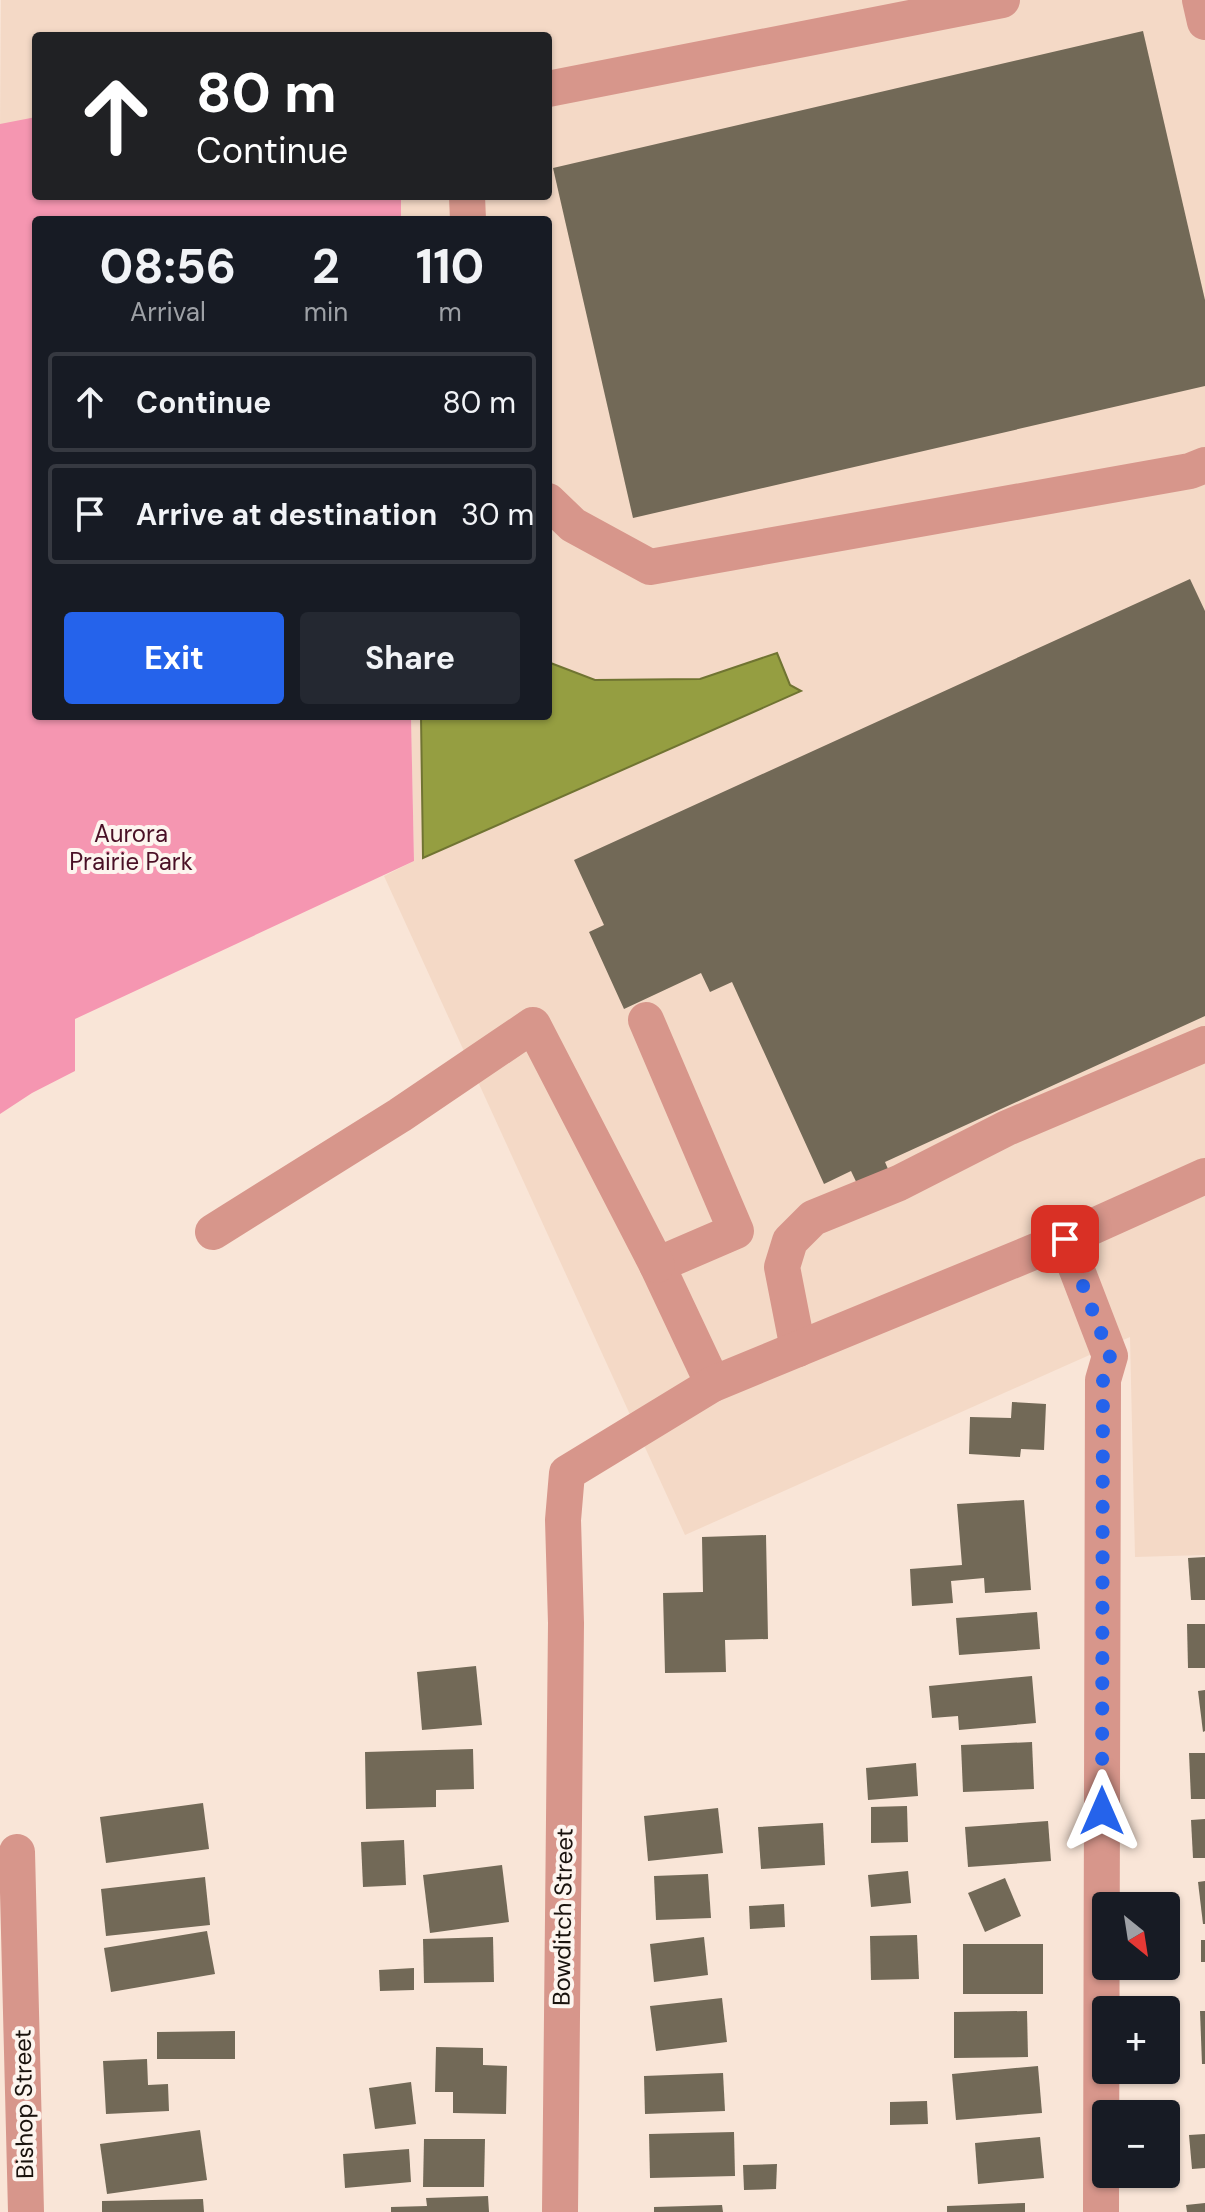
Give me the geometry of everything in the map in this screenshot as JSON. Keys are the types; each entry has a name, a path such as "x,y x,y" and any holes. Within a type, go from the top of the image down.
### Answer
{"street":[{"path":"552,88 1002,0"},
{"path":"1200,0 1205,22"},
{"path":"552,505 573,525 650,567 1190,471 1205,465"},
{"path":"646,1020 736,1231 657,1265"},
{"path":"213,1232 400,1115 533,1025 657,1265 713,1384 1065,1239 1205,1176"},
{"path":"798,1349 782,1267 790,1241 813,1218 899,1183 1007,1128 1205,1044"},
{"path":"1065,1239 1110,1356 1103,1380 1101,2212"},
{"name":"Bowditch Street","path":"560,2212 566,1623 563,1520 567,1473 713,1384"},
{"name":"Bishop Street","path":"17,1852 26,2212"}],"shaded area":[{"path":"1,0 1205,0 1205,1555 1135,1557 1130,1337 685,1535 384,876 414,861 411,720 552,720 552,216 401,216 401,200 552,200 552,32 32,32 32,124 0,130"},
{"path":"777,653 790,685 801,691 423,858 421,720 552,720 552,664 595,680 700,679"}],"green space":[{"name":"Aurora Prairie Park","path":"32,118 32,200 401,200 401,216 32,216 32,720 411,720 414,861 75,1019 75,1071 0,1114 0,124"}],"building":[{"path":"1143,31 1205,300 1205,386 633,518 553,168"},
{"path":"1190,579 1205,611 1205,1016 885,1162 891,1176 860,1190 851,1171 824,1184 732,982 710,992 701,973 624,1009 589,932 604,925 574,860"},
{"path":"1012,1402 1046,1404 1044,1450 1021,1449 1020,1457 969,1454 970,1417 1011,1418"},
{"path":"1024,1500 1031,1590 985,1593 984,1578 951,1581 953,1603 912,1606 910,1569 962,1565 957,1504"},
{"path":"766,1535 768,1639 725,1640 726,1672 665,1673 663,1593 703,1592 702,1537"},
{"path":"1205,1557 1205,1600 1191,1600 1188,1558"},
{"path":"1037,1612 1040,1649 959,1655 956,1618"},
{"path":"1187,1624 1205,1624 1205,1668 1188,1668"},
{"path":"476,1666 482,1725 422,1730 417,1672"},
{"path":"1032,1676 1036,1723 959,1730 958,1716 932,1718 929,1686"},
{"path":"1205,1690 1205,1731 1203,1732 1198,1691"},
{"path":"1032,1742 1034,1789 963,1792 961,1745"},
{"path":"473,1749 474,1789 436,1790 436,1807 366,1809 365,1752"},
{"path":"1189,1753 1205,1753 1205,1799 1191,1799"},
{"path":"916,1763 918,1796 868,1800 866,1768"},
{"path":"203,1803 209,1849 106,1863 100,1817"},
{"path":"907,1806 908,1842 871,1843 871,1807"},
{"path":"718,1808 723,1853 648,1861 644,1816"},
{"path":"1205,1819 1205,1858 1193,1858 1191,1820"},
{"path":"1048,1821 1051,1861 968,1867 965,1827"},
{"path":"823,1823 825,1865 761,1869 758,1827"},
{"path":"404,1840 406,1885 363,1887 361,1842"},
{"path":"502,1865 509,1922 430,1933 423,1875"},
{"path":"908,1871 911,1903 871,1907 868,1875"},
{"path":"708,1874 711,1918 656,1920 654,1876"},
{"path":"205,1877 210,1925 106,1936 101,1889"},
{"path":"1005,1878 1021,1916 985,1932 968,1893"},
{"path":"1205,1881 1205,1924 1203,1924 1198,1882"},
{"path":"784,1904 785,1927 750,1929 749,1906"},
{"path":"207,1931 215,1974 111,1992 104,1948"},
{"path":"917,1935 919,1979 871,1980 870,1936"},
{"path":"493,1937 494,1982 424,1983 423,1939"},
{"path":"704,1937 708,1975 654,1982 650,1944"},
{"path":"1201,1940 1205,1940 1205,1962 1201,1962"},
{"path":"963,1944 1043,1944 1043,1994 963,1994"},
{"path":"414,1968 414,1990 380,1991 379,1970"},
{"path":"722,1998 727,2042 656,2051 650,2006"},
{"path":"1027,2011 1028,2057 954,2058 954,2012"},
{"path":"1200,2011 1205,2011 1205,2064 1202,2064"},
{"path":"235,2031 235,2059 157,2059 157,2032"},
{"path":"436,2047 483,2048 483,2065 507,2066 506,2114 453,2113 453,2092 435,2092"},
{"path":"147,2059 148,2085 168,2084 169,2111 106,2114 103,2061"},
{"path":"1038,2066 1042,2113 956,2120 952,2074"},
{"path":"723,2073 725,2111 645,2114 644,2076"},
{"path":"411,2082 416,2124 375,2129 369,2088"},
{"path":"927,2101 928,2124 890,2125 890,2102"},
{"path":"200,2130 207,2180 107,2194 100,2144"},
{"path":"734,2132 735,2176 650,2178 649,2134"},
{"path":"1205,2134 1205,2168 1192,2169 1189,2135"},
{"path":"1040,2137 1044,2178 978,2184 975,2143"},
{"path":"424,2139 485,2139 484,2187 423,2187"},
{"path":"409,2149 411,2182 345,2188 343,2154"},
{"path":"777,2164 776,2189 744,2190 743,2165"},
{"path":"488,2196 489,2212 391,2212 391,2207 427,2206 426,2198"},
{"path":"203,2199 204,2212 102,2212 102,2201"},
{"path":"1025,2203 1025,2212 947,2212 947,2206"},
{"path":"1205,2203 1205,2212 1187,2212 1186,2205"},
{"path":"722,2205 723,2212 654,2212 654,2207"}],"route":[{"path":"1065,1239 1110,1356 1103,1380 1102,1811"}]}
